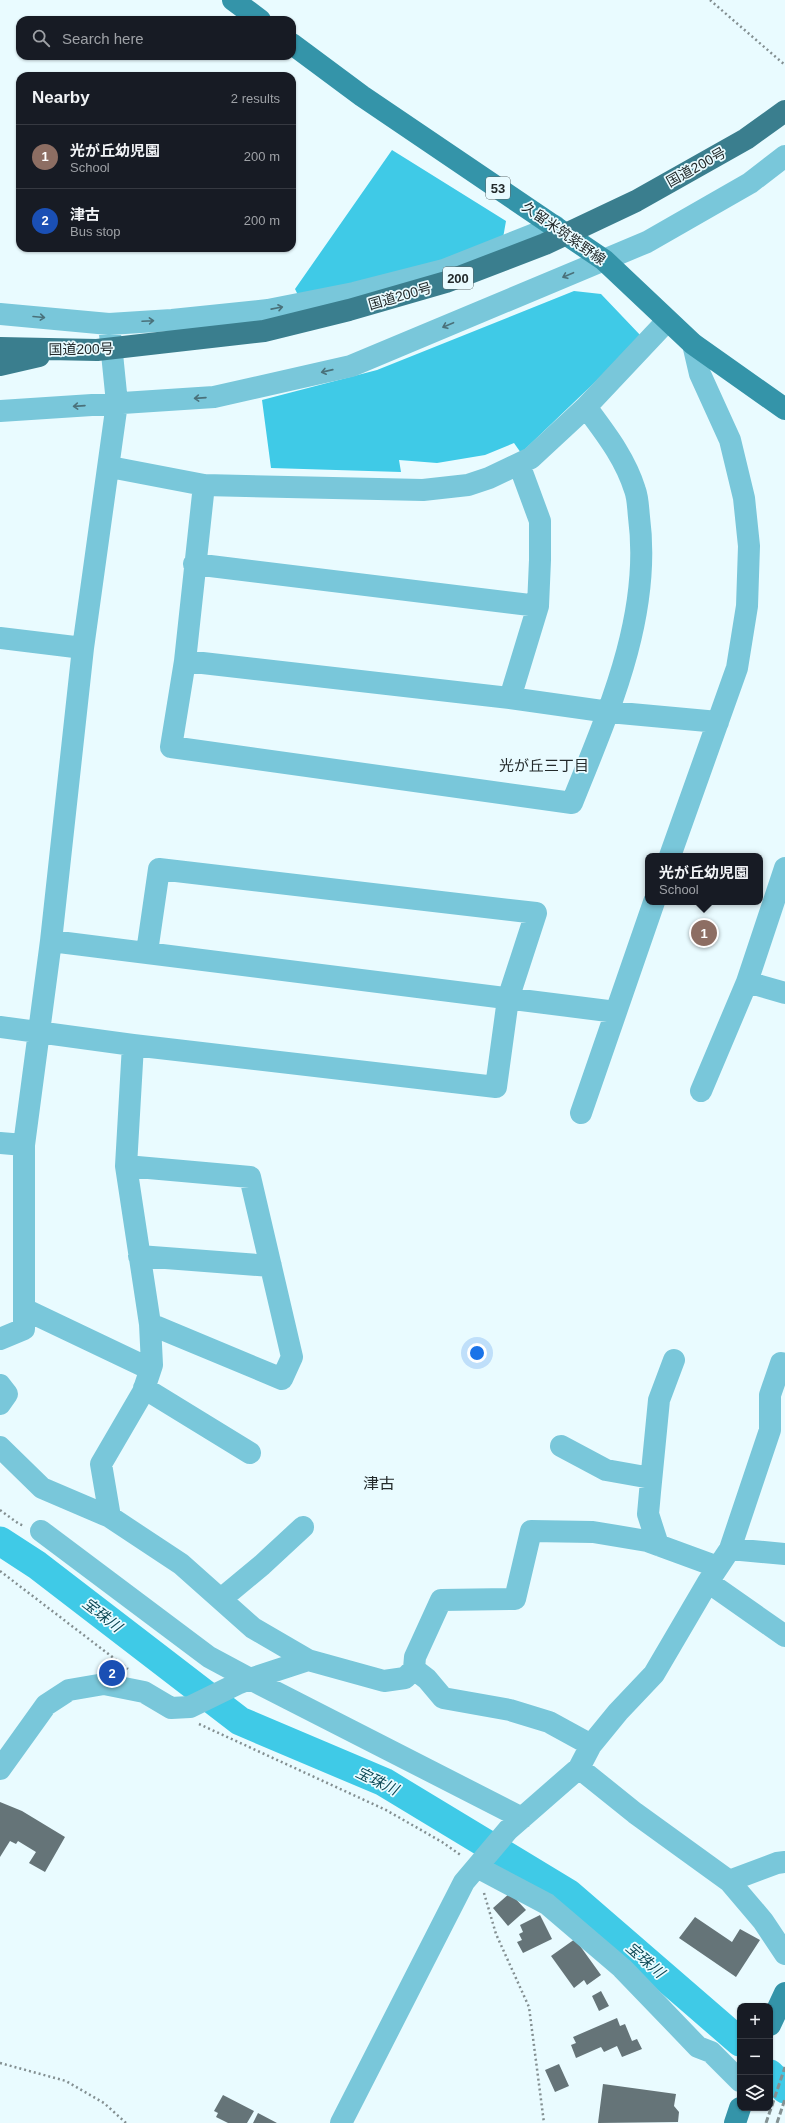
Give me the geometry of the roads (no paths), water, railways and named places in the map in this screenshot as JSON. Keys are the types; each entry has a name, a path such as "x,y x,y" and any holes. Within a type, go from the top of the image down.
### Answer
{"highway":[{"name":"国道200号","path":"0,348 97,350 264,331 349,310 446,282 545,244 636,201 746,139 785,111"},
{"path":"0,365 59,350"}],"main road":[{"path":"233,0 255,16"},
{"name":"久留米筑紫野線","path":"296,47 362,96 604,260 693,344 785,409"},
{"path":"773,2019 785,1993"},
{"path":"735,2123 739,2111"}],"street":[{"path":"0,411 214,397 351,366 647,242 743,187 785,156"},
{"path":"0,314 109,324 172,320 268,310 354,293 444,270 555,226"},
{"path":"110,467 204,485 423,490 468,485 488,478 531,458 586,407 666,320"},
{"path":"0,1339 24,1329 24,1145 37,1033 51,941 83,648 110,467 117,403 109,324"},
{"path":"671,853 736,668 747,606 749,546 744,498 730,440 700,374 693,344"},
{"path":"204,485 194,564 185,661 171,748 572,803 609,712 637,616 643,544 635,491 617,448 586,407"},
{"path":"510,698 538,606 540,521 519,464"},
{"path":"194,564 538,606"},
{"path":"0,638 83,648"},
{"path":"185,661 510,698 609,712 718,722"},
{"path":"701,1092 747,982 785,868"},
{"path":"0,1027 37,1033 496,1087 508,999 536,913 159,869 147,952"},
{"path":"581,1113 653,905"},
{"path":"51,941 616,1012"},
{"path":"747,982 785,993"},
{"path":"110,1517 102,1464 147,1379 150,1324 126,1166 133,1044"},
{"path":"0,1143 24,1145"},
{"path":"126,1166 250,1177 292,1357 282,1379 150,1324"},
{"path":"139,1256 270,1266"},
{"path":"24,1309 147,1379 250,1453"},
{"path":"658,1545 648,1514 651,1478 659,1400 674,1360"},
{"path":"341,2123 464,1882 515,1824 579,1768 591,1745 618,1712 654,1674 730,1549 770,1430 770,1395 781,1363"},
{"path":"0,1385 7,1394 0,1404"},
{"path":"561,1446 606,1470 651,1478"},
{"path":"0,1447 42,1488 110,1517 181,1564 253,1628 308,1660 384,1681 405,1678 414,1669 415,1657 441,1600 516,1599 531,1531 593,1532 647,1541 658,1545 713,1575 785,1636"},
{"path":"221,1599 262,1565 303,1527"},
{"path":"41,1531 244,1682 515,1824"},
{"path":"730,1549 785,1554"},
{"path":"0,1770 46,1705 69,1690 104,1684 144,1692 171,1708 194,1715 244,1682 308,1660"},
{"path":"414,1669 427,1679 443,1698 510,1710 549,1722 591,1745"},
{"path":"579,1768 636,1813 729,1881 763,1921 785,1954"},
{"path":"729,1881 776,1863 785,1862"},
{"path":"480,1863 547,1904 622,1968 698,2047 711,2052 737,2078"}],"water":[{"path":"392,150 506,221 503,238 426,267 298,295 295,289"},
{"path":"574,291 601,294 642,337 521,453 514,443 485,455 437,463 399,460 401,472 271,468 262,400 377,370"}],"waterway":[{"name":"宝珠川","path":"0,1541 37,1565 240,1721 384,1782 569,1894 737,2039"},
{"name":"宝珠川","path":"771,2075 785,2089"}],"railway":[{"path":"766,2123 785,2067"},
{"path":"777,2123 785,2099"}],"place":[{"name":"光が丘幼児園","path":"704,933"},
{"name":"津古","path":"112,1673"}],"district":[{"name":"光が丘三丁目","path":"544,766"},
{"name":"津古","path":"379,1483"}]}
